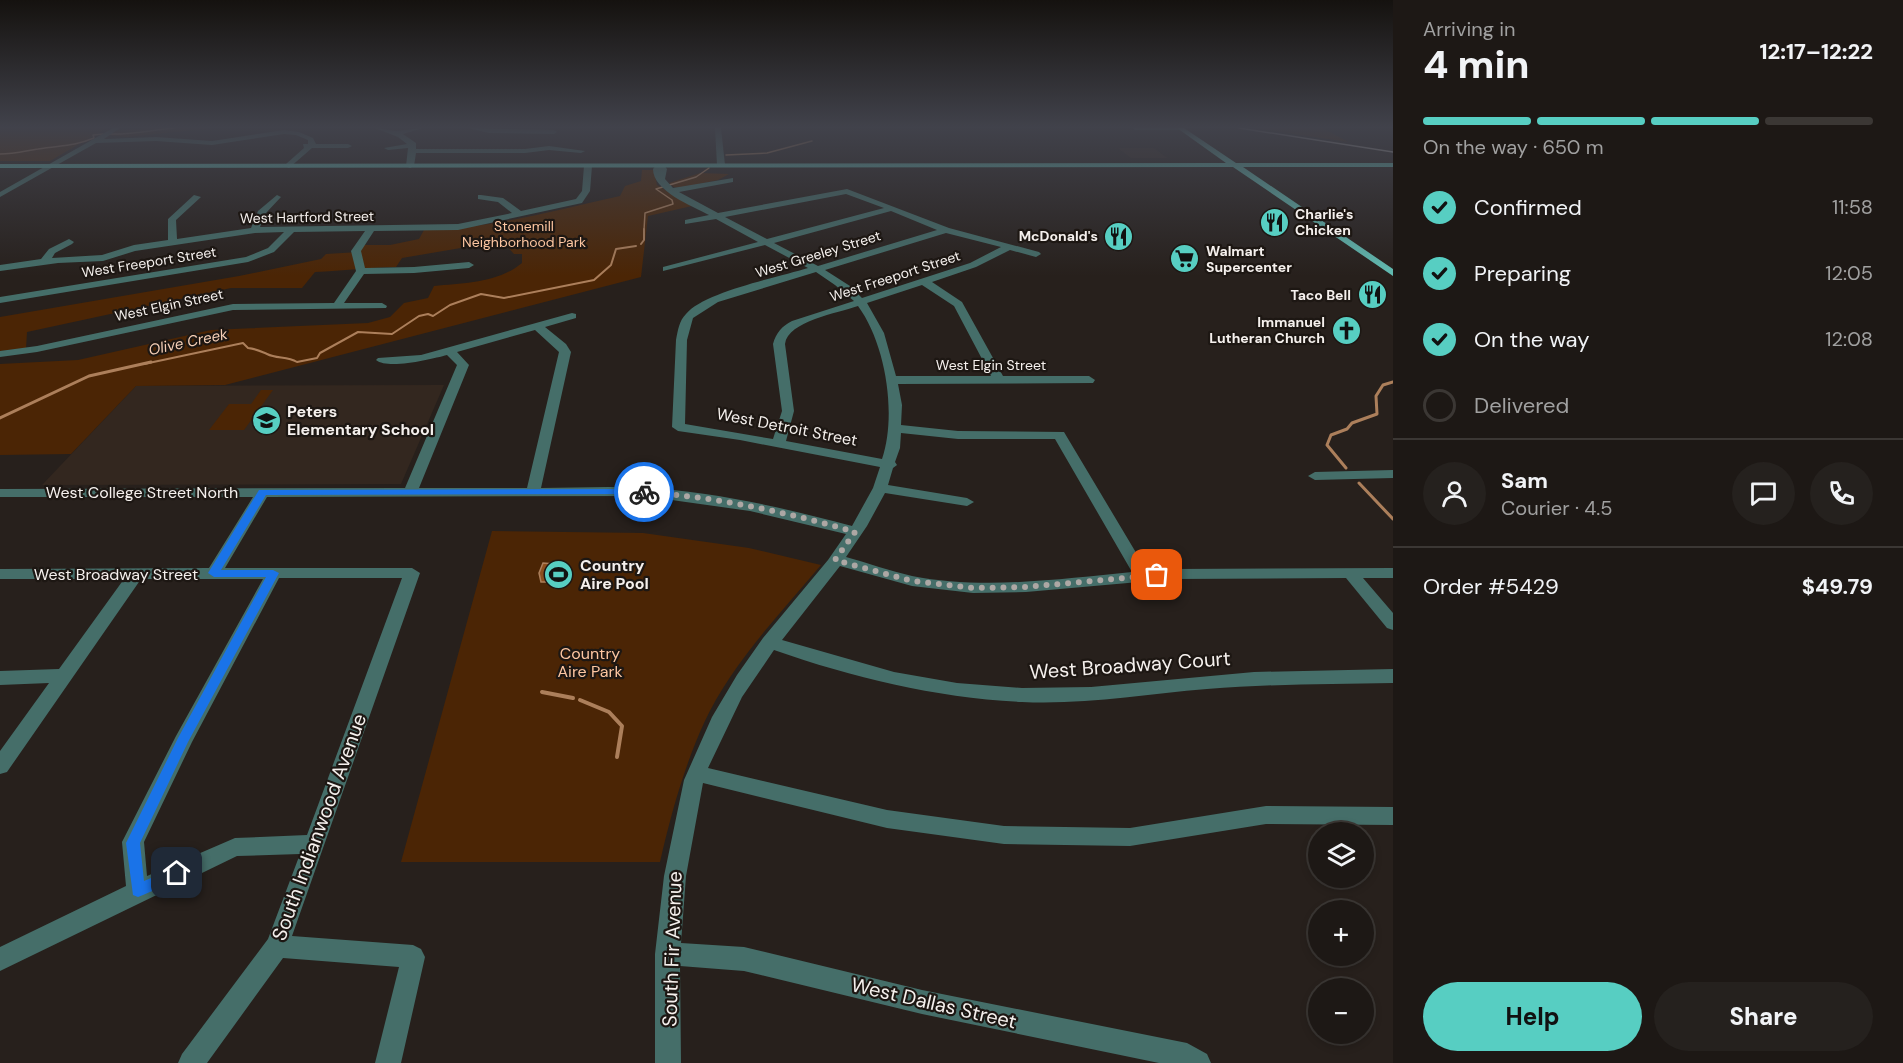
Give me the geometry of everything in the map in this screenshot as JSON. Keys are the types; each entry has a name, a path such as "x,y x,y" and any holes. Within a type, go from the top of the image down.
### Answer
{"main road":[{"path":"1253,178 1393,273"}],"street":[{"path":"0,195 31,178"},
{"name":"West Hartford Street","path":"0,268 45,261 103,258 128,249 255,230 458,227 579,201 584,197 589,178"},
{"path":"660,178 666,185 730,180"},
{"name":"South Fir Avenue","path":"666,185 840,283 860,302 874,322 893,380 898,429 882,488 835,560 770,642 729,702 696,772 676,852 667,954 668,1063"},
{"path":"688,222 787,200 848,191 945,230 1036,254"},
{"path":"173,242 171,225 173,217 197,197"},
{"path":"255,230 261,213 277,197"},
{"path":"481,197 500,200 522,215"},
{"path":"666,269 891,209"},
{"name":"West Freeport Street","path":"0,301 96,276 248,259 271,250 292,229"},
{"path":"336,306 361,271 356,251 371,229"},
{"name":"West Greeley Street","path":"678,427 681,412 682,331 687,318 699,307 721,297 945,230"},
{"path":"45,261 51,252 69,242"},
{"name":"West Freeport Street","path":"778,443 788,416 779,344 782,334 788,328 805,320 986,260 1009,247"},
{"path":"96,276 103,258"},
{"path":"361,271 414,270 469,265"},
{"path":"923,281 958,304 999,380"},
{"name":"West Elgin Street","path":"0,354 37,349 220,308 382,306"},
{"path":"382,360 413,360 572,316"},
{"path":"533,492 565,352 562,346 537,326"},
{"path":"410,492 463,365 450,351"},
{"name":"West Elgin Street","path":"893,380 1089,380"},
{"name":"West Detroit Street","path":"678,427 778,443 890,465"},
{"path":"898,429 958,435 1059,435 1142,576"},
{"path":"1315,476 1393,474"},
{"path":"882,488 967,502"},
{"name":"West College Street North","path":"0,493 618,491 693,497 793,515 855,532"},
{"path":"214,573 263,492"},
{"path":"835,560 912,581 974,588 1020,587 1142,576 1393,573"},
{"path":"138,891 133,843 183,741 273,573"},
{"name":"West Broadway Street","path":"0,574 412,573"},
{"name":"South Indianwood Avenue","path":"191,1063 277,946 312,844 412,573"},
{"path":"1350,573 1393,624"},
{"path":"0,766 136,574"},
{"name":"West Broadway Court","path":"770,642 893,678 996,694 1085,695 1250,678 1393,676"},
{"path":"0,678 62,676"},
{"path":"696,772 886,819 1004,835 1130,837 1266,815 1393,816"},
{"path":"0,959 138,891 235,847 312,844"},
{"path":"277,946 413,957 388,1063"},
{"name":"West Dallas Street","path":"667,954 744,958 922,1002 1186,1056 1198,1063"}],"shaded area":[{"name":"Peters Elementary School","path":"444,385 401,484 42,485 136,386"},
{"path":"543,563 566,565 565,571 555,572 550,582 541,582 539,573"}],"green space":[{"name":"Stonemill Neighborhood Park","path":"641,178 656,178 657,185 692,206 648,216 641,277 225,385 136,386 71,454 0,455 0,364 78,360 211,330 368,323 390,317 404,303 428,298 434,286 469,283 502,275 522,263 522,254 514,254 502,241 402,258 396,267 315,272 302,288 231,288 27,332 26,348 0,351 0,317 239,276 321,259 326,254 359,252 364,245 390,245 419,239 424,230 449,229 523,218 620,196 625,186 641,181"},
{"path":"686,178 722,178 679,188 669,183"},
{"path":"261,390 273,390 244,430 209,430 229,404 251,404"},
{"name":"Country Aire Park","path":"492,531 643,533 749,548 821,565 757,640 715,701 684,774 660,862 401,862"}],"waterway":[{"name":"Olive Creek","path":"644,230 645,213 673,204 672,200 656,189 694,178"},
{"name":"Olive Creek","path":"641,244 644,240 644,230"},
{"name":"Olive Creek","path":"144,364 243,343 248,348 297,362 317,358 320,353 358,332 392,334 419,316 428,314 433,316 450,305 481,294 504,298 594,280 611,265 616,249 636,246"},
{"name":"Olive Creek","path":"0,418 89,376 151,362"},
{"path":"1346,468 1327,445 1331,435 1347,429 1352,423 1377,414 1376,396 1383,385 1393,382"},
{"path":"1359,483 1393,519"},
{"path":"542,692 573,698"},
{"path":"580,700 609,712 622,726 617,757"}],"way so far":[{"path":"644,492 736,504 820,521 855,532 835,560 930,584 963,588 1026,587 1157,575"}],"place":[{"name":"Charlie's Chicken","path":"1274,222"},
{"name":"McDonald's","path":"1119,236"},
{"name":"Walmart Supercenter","path":"1185,259"},
{"name":"Taco Bell","path":"1372,295"},
{"name":"Immanuel Lutheran Church","path":"1346,330"},
{"name":"Peters Elementary School","path":"266,420"},
{"name":"Country Aire Pool","path":"559,574"}],"route":[{"path":"177,873 138,891 133,843 183,741 273,573 214,573 263,492 644,492"}]}
